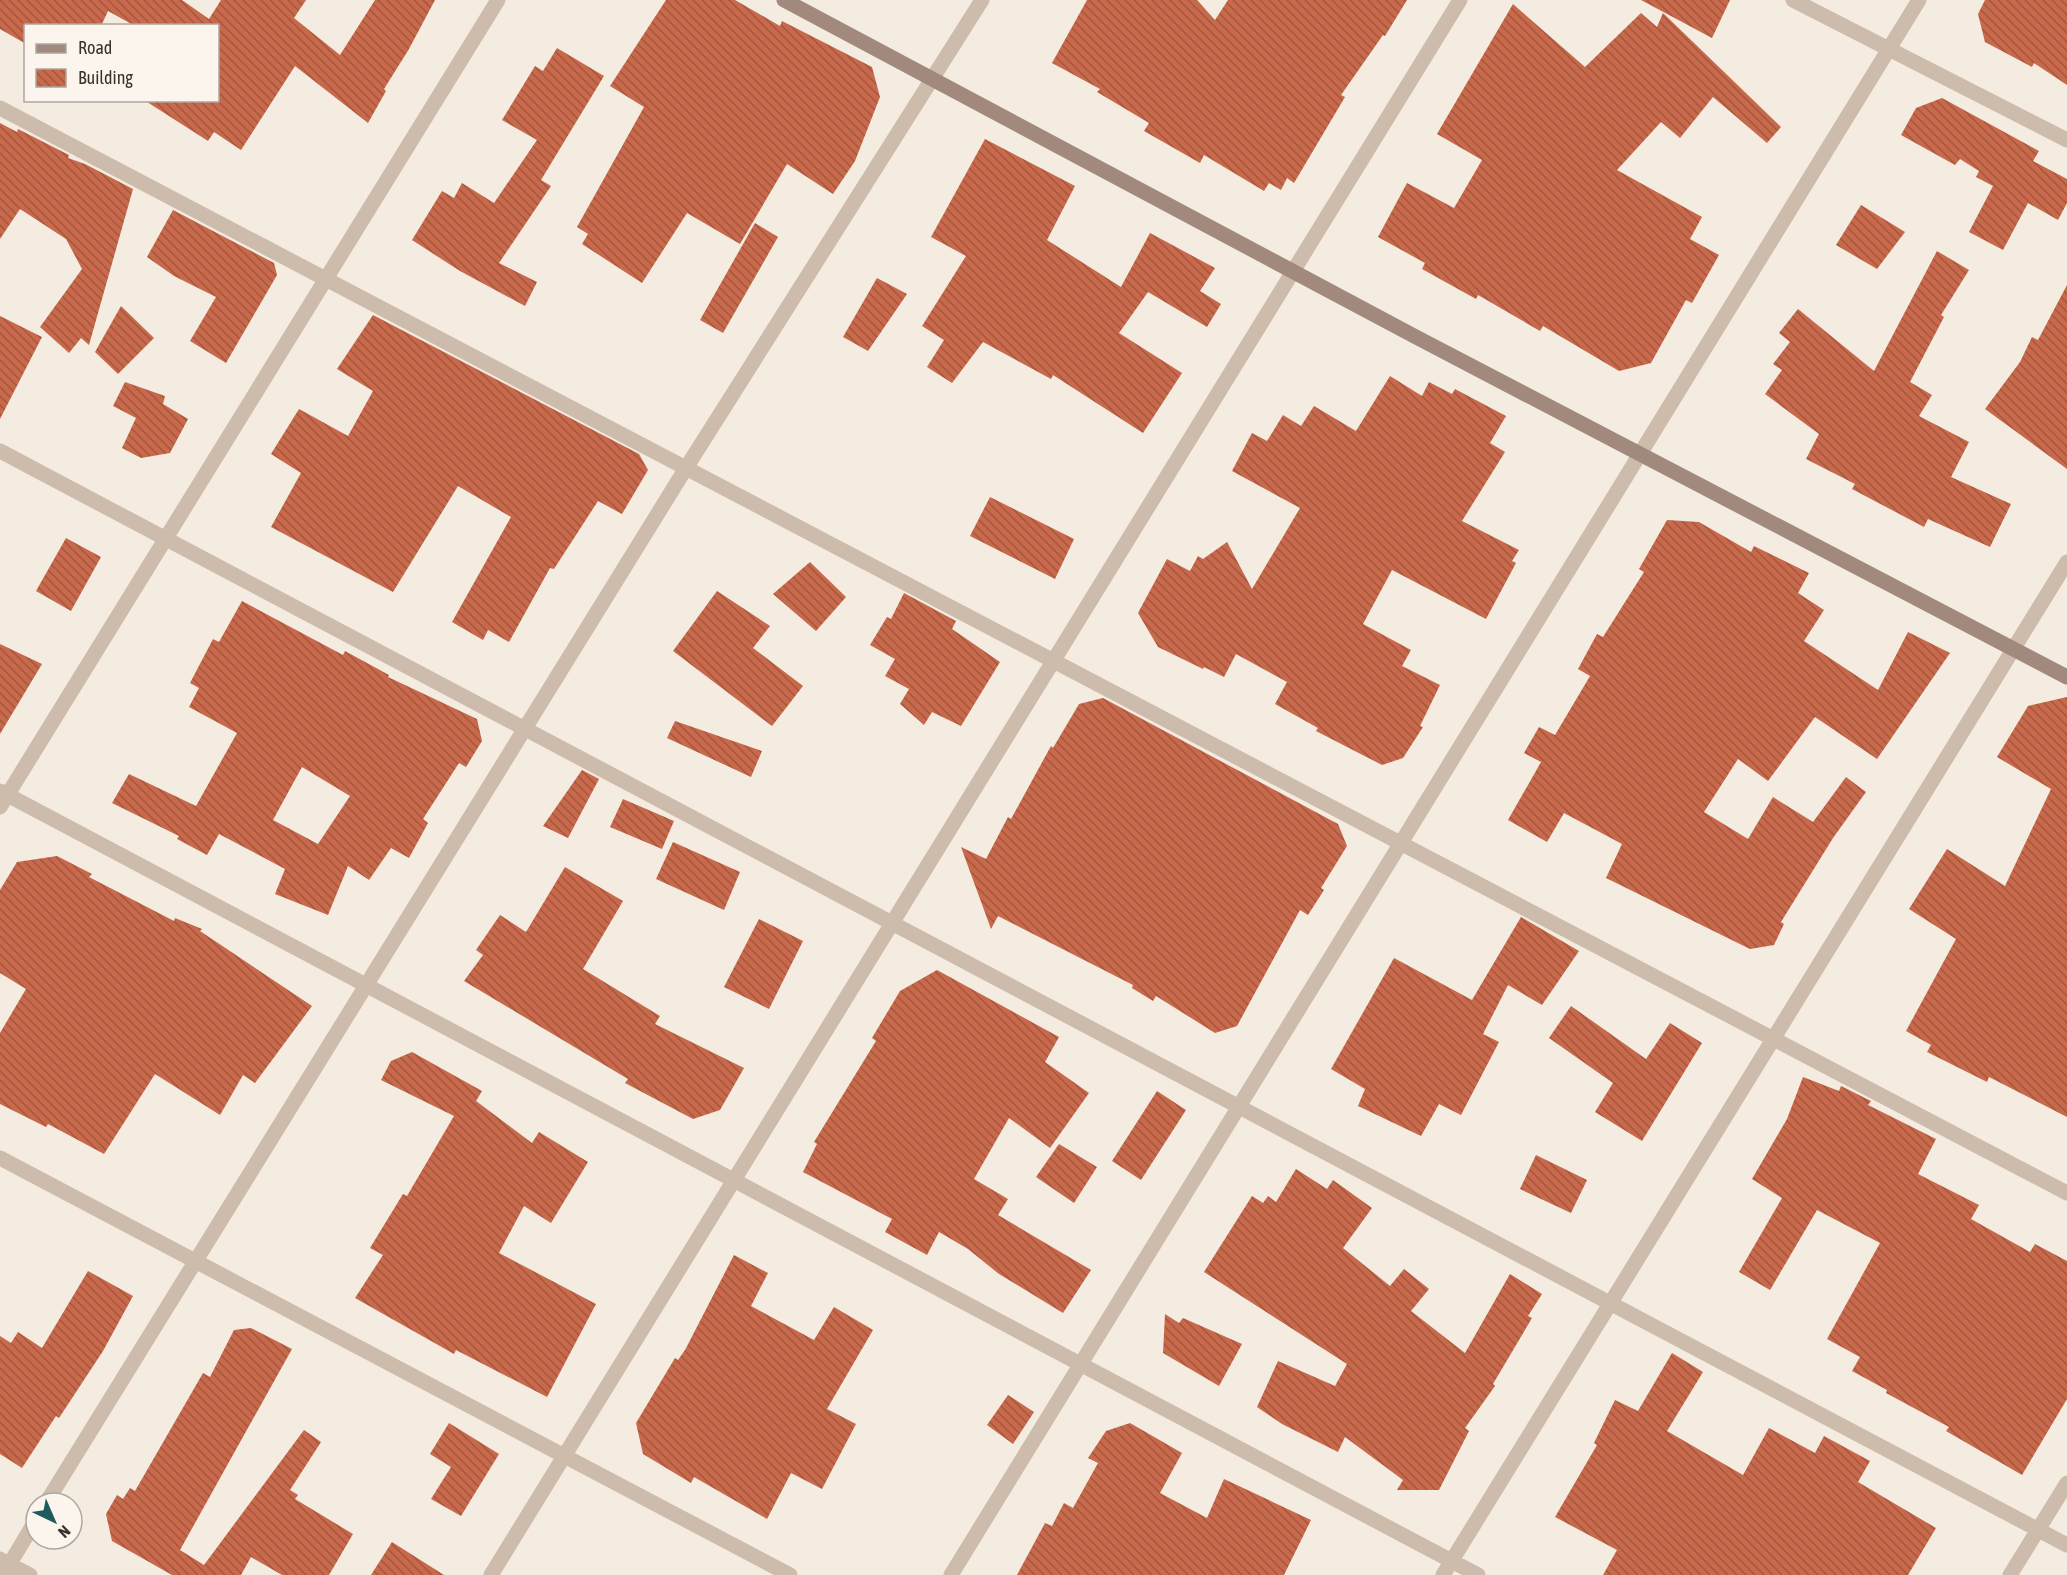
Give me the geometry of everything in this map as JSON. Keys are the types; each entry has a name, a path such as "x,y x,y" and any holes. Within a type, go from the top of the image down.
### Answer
{"street":[{"path":"498,0 166,538 2,798 365,985 1478,1575"},
{"path":"784,0 1640,454 2067,677"},
{"path":"53,1491 686,468 982,0"},
{"path":"491,1575 1460,0"},
{"path":"1793,0 2067,140"},
{"path":"951,1575 1919,0"},
{"path":"0,108 2067,1193"},
{"path":"0,451 2067,1545"},
{"path":"1443,1575 2067,562"},
{"path":"0,1158 790,1575"},
{"path":"2010,1575 2067,1483"},
{"path":"24,1537 4,1566 30,1575"}],"building":[{"path":"0,0 182,0 209,19 221,0 306,0 294,18 340,55 375,0 435,0 409,49 384,89 386,91 368,123 295,66 241,150 214,132 208,141 147,102 219,102 219,24 131,24 108,11 102,24 24,24 24,43 0,29"},
{"path":"666,0 735,0 780,26 782,21 872,67 880,97 855,161 833,194 787,164 740,244 687,213 642,283 582,244 588,234 577,227 644,107 610,86"},
{"path":"1087,0 1197,0 1215,20 1228,0 1407,0 1385,36 1383,35 1341,95 1345,97 1294,183 1287,178 1281,190 1269,183 1264,191 1204,155 1200,163 1144,131 1149,123 1097,92 1100,89 1052,63"},
{"path":"1641,0 1730,0 1712,38"},
{"path":"1985,0 2067,0 2067,85 2034,63 2032,67 1985,42 1978,14"},
{"path":"1513,4 1585,67 1641,13 1657,27 1663,13 1781,127 1767,143 1713,97 1680,138 1661,122 1617,170 1702,217 1690,239 1719,255 1692,303 1686,300 1651,363 1619,371 1543,326 1540,331 1478,295 1476,299 1422,269 1425,263 1378,237 1407,183 1454,208 1482,160 1437,134"},
{"path":"557,48 604,76 541,180 551,186 499,263 537,282 525,306 460,271 412,240 442,191 454,198 462,183 494,203 537,140 502,120 535,66 543,71"},
{"path":"1942,98 2039,151 2033,161 2067,179 2067,203 2058,220 2028,203 2003,250 1969,232 1993,186 1976,177 1979,171 1960,159 1955,165 1901,135 1916,108"},
{"path":"0,123 17,132 18,129 69,155 68,158 85,164 133,189 89,345 81,338 69,353 40,327 82,269 66,239 20,209 0,239"},
{"path":"985,139 1075,186 1047,240 1121,287 1150,233 1215,268 1200,291 1221,304 1207,327 1148,292 1119,333 1182,373 1143,433 1053,375 1051,379 983,342 952,383 927,367 944,340 922,326 966,256 931,237"},
{"path":"1861,205 1905,232 1877,269 1836,245"},
{"path":"173,210 274,263 277,275 226,363 190,341 216,297 174,276 147,257"},
{"path":"755,223 778,237 723,333 700,320"},
{"path":"1937,251 1969,270 1941,315 1944,317 1910,382 1932,395 1919,416 1969,442 1951,477 2011,504 1990,547 1928,519 1924,527 1852,489 1855,484 1806,459 1819,434 1765,394 1782,370 1773,364 1790,342 1779,333 1798,309 1874,371"},
{"path":"877,278 907,294 868,351 843,337"},
{"path":"2067,285 2067,469 1985,409 2020,362 2032,337 2038,340"},
{"path":"121,306 154,338 118,374 95,352"},
{"path":"373,315 639,454 648,470 622,514 598,501 554,569 550,568 509,642 488,630 483,640 452,622 511,517 458,486 393,592 271,527 301,473 271,454 299,409 348,436 373,391 337,369"},
{"path":"0,316 42,337 0,419"},
{"path":"1390,376 1422,396 1429,382 1452,394 1455,389 1506,416 1490,443 1505,452 1462,521 1519,550 1512,561 1516,563 1486,619 1392,570 1363,624 1411,650 1402,666 1440,685 1420,726 1423,727 1403,758 1382,765 1316,731 1318,728 1275,704 1287,682 1236,654 1224,677 1204,667 1203,669 1158,647 1138,613 1167,559 1190,571 1198,556 1203,559 1227,542 1252,589 1300,508 1232,471 1252,433 1267,441 1283,415 1301,426 1314,406 1356,431"},
{"path":"125,382 165,396 163,404 188,419 170,453 141,458 122,448 136,418 113,406"},
{"path":"990,497 1074,539 1055,579 970,536"},
{"path":"1667,520 1699,522 1751,552 1754,546 1809,573 1798,593 1824,610 1804,641 1878,690 1908,632 1950,653 1877,759 1815,717 1768,781 1738,759 1704,812 1748,839 1773,797 1813,822 1846,777 1866,792 1833,838 1781,922 1784,924 1774,945 1750,949 1606,878 1622,844 1564,813 1547,842 1508,820 1541,762 1524,753 1539,727 1555,735 1590,676 1578,669 1597,634 1603,637 1644,572 1639,569"},
{"path":"66,538 101,557 71,611 36,591"},
{"path":"810,562 846,597 816,631 773,594"},
{"path":"717,591 770,626 753,648 803,686 772,726 673,651"},
{"path":"904,593 956,621 952,629 1000,662 961,726 932,712 924,725 900,704 909,689 885,676 895,659 870,645 887,617 891,619"},
{"path":"242,601 343,655 345,651 389,675 388,677 477,719 482,741 466,767 459,763 423,819 428,823 409,858 391,848 369,880 348,866 328,915 275,894 285,869 219,834 207,855 177,839 179,836 112,803 129,774 196,806 237,733 189,707 199,688 190,683 213,639 219,642","holes":["302,767 350,796 318,844 273,820"]},
{"path":"0,644 42,664 0,734"},
{"path":"2067,697 2067,1117 1989,1077 1987,1082 1927,1052 1931,1045 1906,1031 1956,939 1909,909 1947,849 2005,886 2051,789 1997,757 2028,706"},
{"path":"1103,698 1338,824 1347,846 1321,888 1324,890 1308,915 1300,910 1237,1026 1215,1033 1156,996 1153,1001 1132,988 1133,985 998,916 991,929 961,847 986,859 1008,817 1011,819 1051,746 1053,748 1079,704"},
{"path":"675,721 762,751 751,777 667,738"},
{"path":"582,770 599,779 568,838 543,826"},
{"path":"623,799 674,821 662,849 610,827"},
{"path":"673,842 740,872 724,910 656,879"},
{"path":"57,856 92,874 89,877 174,921 175,918 202,929 200,931 312,1006 255,1083 243,1075 220,1115 155,1074 104,1154 48,1124 46,1127 0,1104 0,1033 26,989 0,973 0,890 17,862"},
{"path":"565,867 623,901 583,969 660,1016 655,1024 744,1068 720,1110 693,1119 625,1083 628,1079 464,981 483,955 476,950 500,915 526,932"},
{"path":"1521,917 1579,951 1542,1005 1508,985 1483,1034 1499,1042 1461,1115 1439,1104 1421,1136 1358,1106 1365,1089 1331,1069 1394,958 1472,1000"},
{"path":"759,919 803,941 769,1009 724,987"},
{"path":"937,970 1059,1037 1045,1062 1089,1093 1050,1148 1009,1118 974,1179 1008,1199 998,1215 1091,1270 1063,1313 999,1274 968,1249 939,1232 927,1255 885,1232 892,1219 803,1172 817,1144 814,1142 876,1041 872,1038 900,991"},
{"path":"1571,1006 1646,1059 1670,1023 1702,1043 1642,1141 1595,1112 1613,1083 1549,1038"},
{"path":"412,1052 482,1091 476,1101 532,1143 539,1132 588,1162 551,1223 524,1206 499,1253 596,1304 547,1397 456,1350 454,1354 355,1298 383,1255 370,1248 403,1194 407,1196 454,1116 381,1080 391,1061"},
{"path":"1803,1077 1839,1091 1841,1086 1871,1101 1868,1105 1936,1139 1918,1174 1979,1205 1971,1219 2030,1252 2035,1244 2067,1261 2067,1399 2022,1475 1946,1431 1949,1427 1886,1393 1887,1390 1852,1371 1860,1357 1827,1339 1880,1243 1817,1210 1770,1290 1739,1272 1782,1198 1752,1179 1787,1119"},
{"path":"1157,1091 1186,1110 1141,1180 1112,1161"},
{"path":"1059,1144 1097,1167 1074,1203 1036,1177"},
{"path":"1536,1155 1587,1180 1571,1213 1520,1189"},
{"path":"1296,1169 1327,1189 1333,1180 1372,1208 1343,1248 1390,1286 1404,1269 1429,1289 1411,1311 1465,1353 1510,1274 1542,1294 1528,1316 1532,1318 1493,1384 1495,1386 1465,1428 1469,1431 1439,1490 1397,1490 1403,1480 1345,1437 1338,1452 1282,1424 1257,1407 1278,1361 1335,1386 1347,1364 1204,1272 1252,1196 1263,1203 1268,1196 1276,1202"},
{"path":"734,1255 768,1273 751,1306 814,1340 834,1307 873,1330 827,1409 856,1424 822,1489 791,1473 767,1519 694,1477 691,1483 643,1454 636,1423 675,1358 678,1360 685,1350"},
{"path":"88,1271 133,1296 103,1351 59,1418 56,1416 22,1468 0,1454 0,1336 11,1343 18,1332 42,1348"},
{"path":"1165,1314 1179,1323 1183,1318 1242,1344 1219,1386 1163,1353"},
{"path":"251,1328 292,1349 180,1550 204,1565 304,1430 321,1442 290,1490 298,1495 295,1499 353,1534 329,1575 282,1575 251,1557 241,1575 172,1575 112,1541 106,1514 117,1495 123,1499 130,1488 135,1491 203,1373 210,1377 234,1330"},
{"path":"1672,1353 1703,1372 1667,1431 1743,1475 1769,1428 1815,1453 1824,1436 1870,1461 1858,1482 1936,1528 1908,1575 1603,1575 1617,1550 1555,1517 1597,1445 1594,1443 1615,1400 1638,1411"},
{"path":"1008,1395 1034,1412 1013,1444 987,1425"},
{"path":"449,1423 499,1454 461,1516 431,1499 451,1467 430,1454"},
{"path":"1130,1423 1182,1453 1160,1493 1207,1518 1224,1479 1311,1520 1284,1575 1017,1575 1045,1523 1052,1526 1064,1503 1073,1508 1098,1463 1088,1458 1106,1431"},
{"path":"392,1542 444,1575 371,1575"}]}
